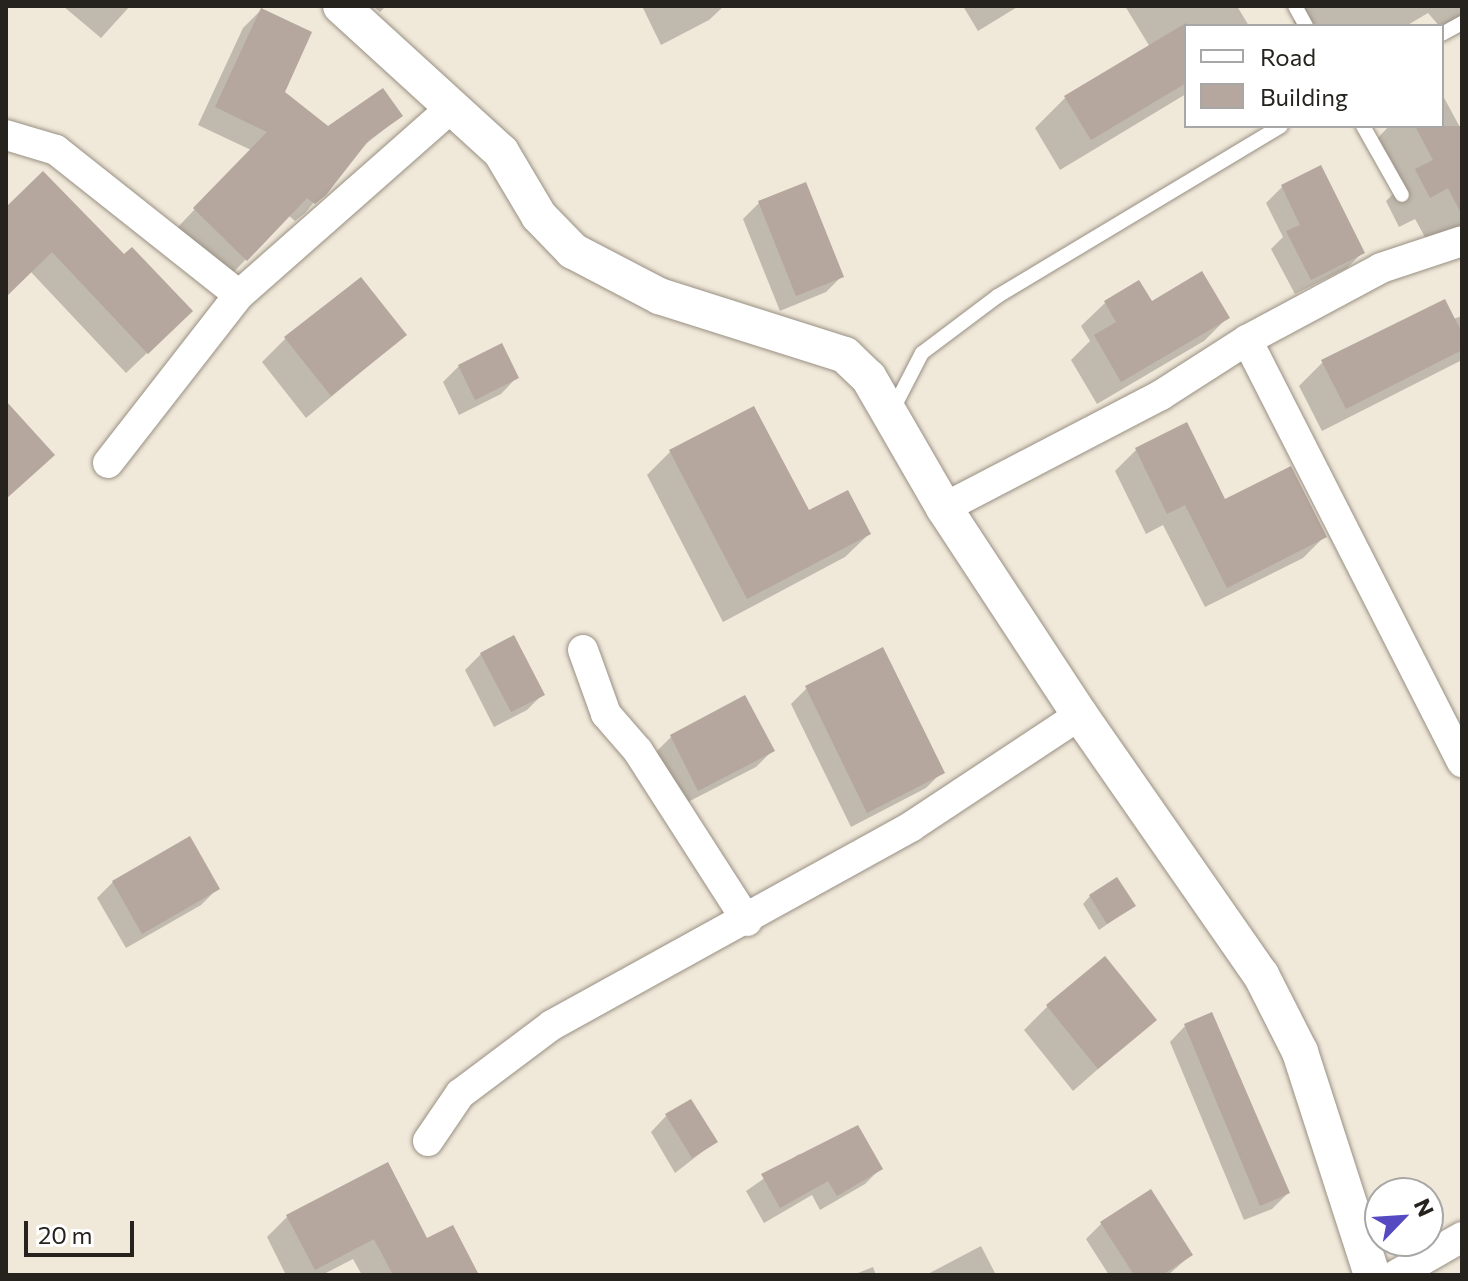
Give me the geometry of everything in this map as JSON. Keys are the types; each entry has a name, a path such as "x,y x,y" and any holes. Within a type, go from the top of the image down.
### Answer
{"street":[{"path":"341,6 501,152 539,216 573,251 659,296 845,355 869,378 892,411 944,508 1080,715 1261,975 1300,1052 1372,1275"},
{"path":"108,463 239,295 451,108"},
{"path":"6,135 56,150 239,295"},
{"path":"944,508 1161,395 1247,340 1381,268 1462,241"},
{"path":"1247,340 1462,762"},
{"path":"583,650 606,714 638,751 747,921"},
{"path":"428,1141 460,1094 552,1025 747,921 912,826 1080,715"},
{"path":"1396,1275 1462,1237"}],"lane":[{"path":"1295,6 1305,24"},
{"path":"1444,33 1462,23"},
{"path":"892,411 922,353 998,296 1278,128"},
{"path":"1364,128 1402,195"}],"building":[{"path":"261,8 312,32 285,92 328,126 383,88 403,116 369,140 326,195 315,204 307,198 247,261 193,208 267,132 215,107"},
{"path":"1184,24 1184,84 1091,140 1064,96"},
{"path":"1462,126 1462,215 1448,188 1430,198 1415,169 1433,160 1416,128"},
{"path":"1321,165 1365,253 1311,280 1286,231 1300,225 1281,185"},
{"path":"43,171 124,254 132,247 193,311 148,354 52,252 6,297 6,207"},
{"path":"806,182 844,277 796,296 758,201"},
{"path":"1202,271 1230,318 1121,382 1094,335 1116,322 1104,301 1139,280 1152,301"},
{"path":"361,277 407,335 331,396 284,337"},
{"path":"1445,299 1462,333 1462,350 1346,409 1321,360"},
{"path":"502,343 519,378 475,400 458,365"},
{"path":"6,401 55,455 6,499"},
{"path":"754,406 809,510 848,490 871,534 747,599 669,450"},
{"path":"1187,422 1225,499 1291,466 1327,537 1227,588 1185,505 1167,514 1135,448"},
{"path":"514,635 545,695 511,712 480,653"},
{"path":"883,647 945,773 867,813 805,686"},
{"path":"745,695 775,751 698,791 670,735"},
{"path":"190,836 220,889 142,934 112,881"},
{"path":"1117,877 1136,906 1107,924 1089,895"},
{"path":"1105,956 1157,1020 1098,1069 1046,1005"},
{"path":"1212,1012 1290,1193 1260,1206 1184,1024"},
{"path":"691,1099 718,1142 692,1158 665,1114"},
{"path":"858,1125 883,1169 837,1196 828,1181 780,1208 761,1174"},
{"path":"388,1162 427,1238 453,1225 479,1275 393,1275 374,1239 315,1270 286,1215"},
{"path":"1151,1189 1193,1255 1162,1275 1134,1275 1100,1222"}]}
